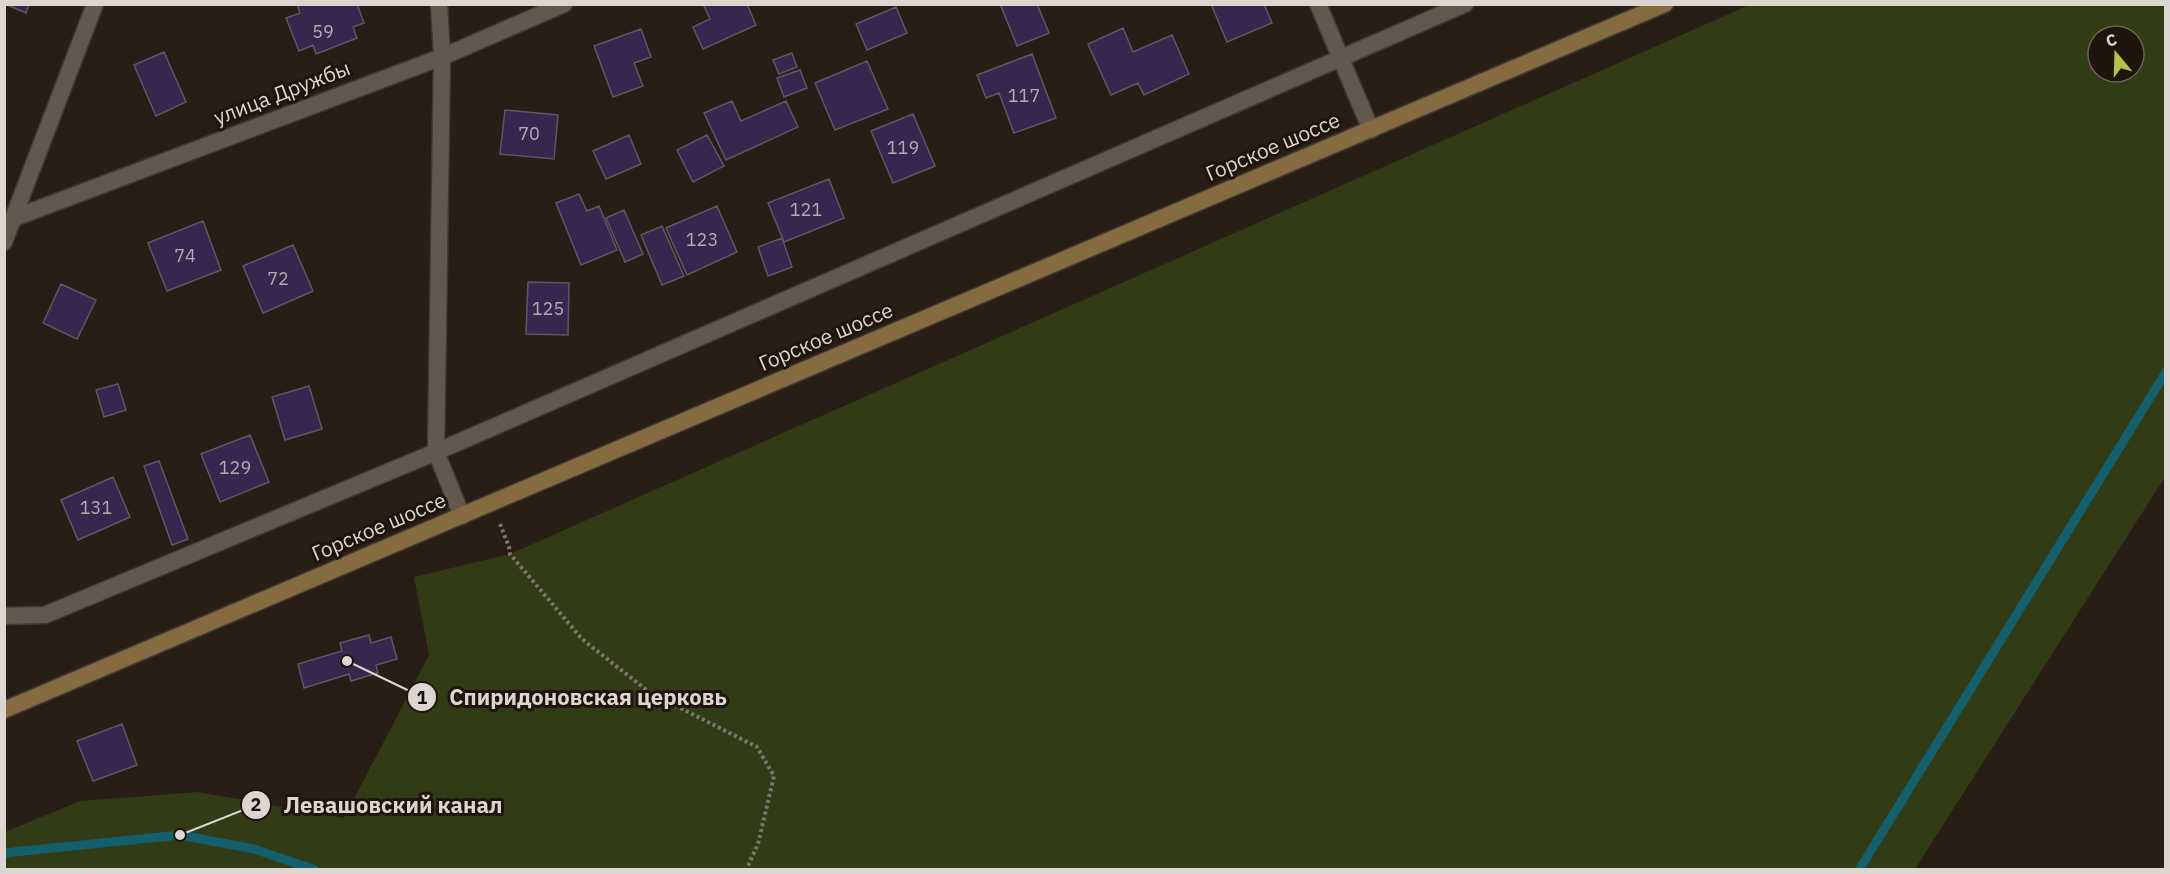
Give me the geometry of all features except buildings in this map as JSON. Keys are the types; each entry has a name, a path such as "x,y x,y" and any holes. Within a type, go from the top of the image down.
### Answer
{"main road":[{"name":"Горское шоссе","path":"4,710 1665,4"}],"street":[{"path":"4,242 95,4"},
{"path":"439,4 442,57 436,452 462,516"},
{"name":"улица Дружбы","path":"14,218 442,57 564,4"},
{"path":"1318,4 1371,130"},
{"path":"4,616 45,615 436,452 1466,4"}],"path":[{"path":"492,503 510,554 582,639 649,692 757,747 774,776 758,844 746,870"}],"green space":[{"path":"1749,5 2165,5 2165,477 1915,869 5,869 5,832 80,801 198,792 344,818 429,655 414,577 510,554"}],"waterway":[{"path":"1859,870 2166,372"},
{"path":"4,853 180,835 254,849 315,870"}],"place":[{"name":"Спиридоновская церковь","path":"347,661"},
{"name":"Левашовский канал","path":"180,835"}]}
